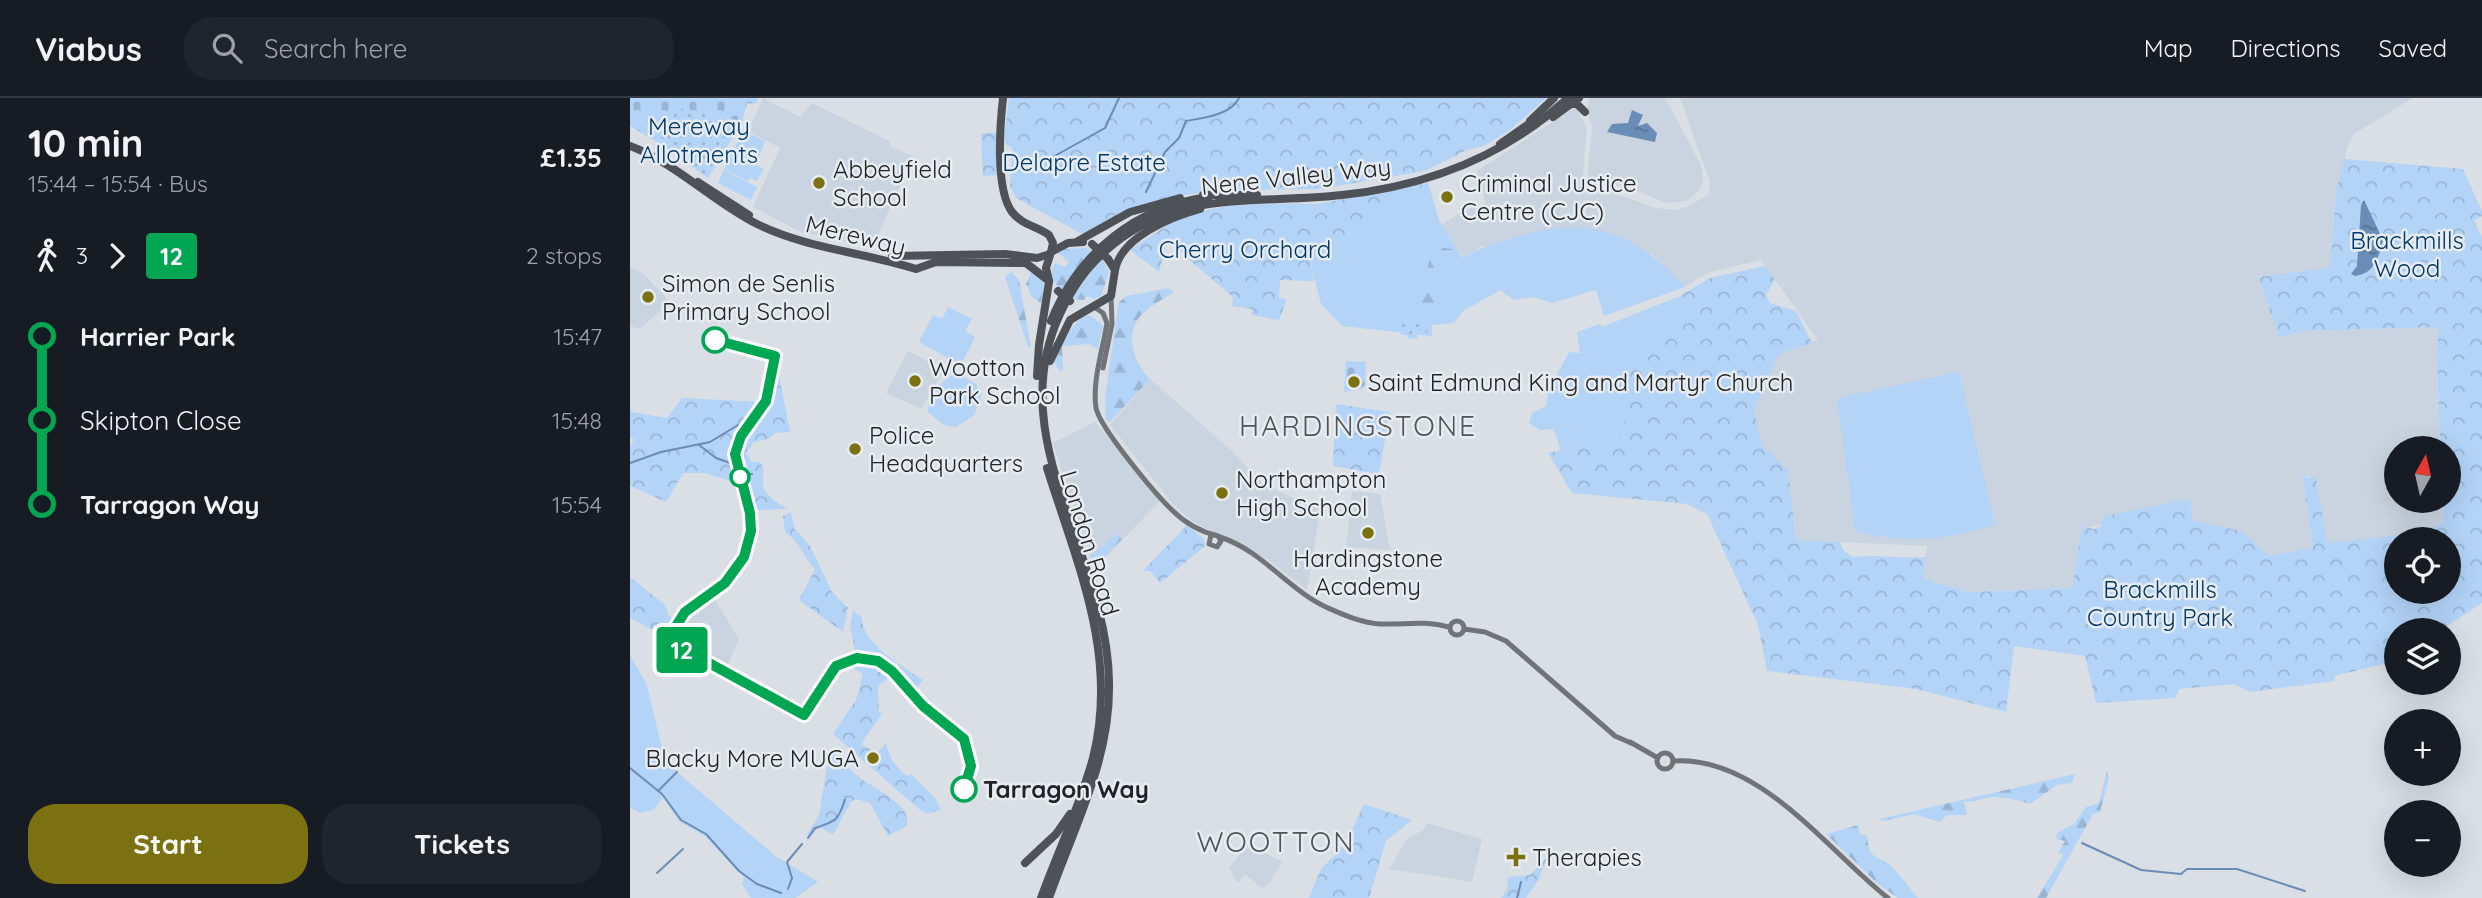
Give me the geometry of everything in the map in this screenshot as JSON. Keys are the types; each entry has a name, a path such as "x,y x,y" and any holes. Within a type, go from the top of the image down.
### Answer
{"highway":[{"path":"1003,98 999,141 1006,194 1012,211 1024,222 1049,235 1053,243 1046,268 1049,281 1039,345 1037,379"},
{"path":"1524,131 1554,98"},
{"name":"Nene Valley Way","path":"1133,226 1180,208 1240,200 1346,195 1404,184 1484,158 1524,131 1561,98"},
{"path":"1524,131 1569,101 1579,98"},
{"path":"1569,101 1585,112 1587,98"},
{"name":"Nene Valley Way","path":"1133,226 1167,206 1193,199 1345,191 1404,180 1482,153 1524,131"},
{"name":"Mereway","path":"630,144 666,159 747,213 818,243 893,256 1005,254 1037,258 1051,253"},
{"name":"Mereway","path":"630,144 665,164 735,213 811,245 900,262 915,269 936,262 1026,263 1049,281"},
{"path":"1051,253 1130,212 1165,201 1213,194 1264,195"},
{"path":"1058,484 1044,414 1046,375 1051,355 1065,326 1075,314 1092,308 1111,296 1117,262 1126,250 1167,221 1240,200"},
{"path":"1024,222 1047,228 1073,242 1092,244 1108,258 1115,270"},
{"name":"London Road","path":"1041,898 1085,782 1100,718 1101,653 1088,590 1041,446 1037,379 1046,336 1066,289 1094,252 1133,226"},
{"name":"London Road","path":"1050,898 1102,752 1110,683 1104,624 1095,588 1048,454 1041,411 1041,379 1048,347 1065,304 1084,275 1133,226"},
{"path":"1049,281 1070,301 1092,308"},
{"path":"1025,863 1066,821 1085,782"}],"main road":[{"path":"1096,393 1111,330 1111,296"},
{"path":"1092,308 1103,313 1108,323 1096,393 1098,414 1106,430 1169,507 1210,538 1237,544 1270,564 1317,601 1356,619 1377,624 1422,621 1449,627 1457,621 1464,629 1485,632 1506,642 1612,732 1658,758"},
{"path":"1210,538 1212,547 1220,541"},
{"path":"1449,627 1451,633 1456,636 1464,629"},
{"path":"1658,758 1666,754 1673,761 1713,765 1749,780 1789,810 1888,898"},
{"path":"1658,758 1658,766 1663,769 1669,768 1673,761"}],"shaded area":[{"name":"Abbeyfield School","path":"763,98 800,117 812,103 891,142 890,146 913,156 873,247 801,232 753,207 780,148 748,131"},
{"path":"1589,98 1665,98 1701,165 1703,178 1700,189 1687,201 1666,203 1630,188 1587,179 1592,126 1587,111"},
{"path":"1680,98 2413,98 2354,134 2349,142 2336,192 2330,269 2258,277 2279,337 2305,331 2439,327 2437,354 2440,436 2384,436 2384,513 2444,513 2443,524 2434,527 2384,527 2384,537 2327,544 2316,478 2302,475 2313,548 2269,557 2243,532 2193,521 2190,500 2087,528 2073,588 1969,592 1923,579 1927,546 1796,540 1788,470 1762,445 1754,410 1779,354 1818,340 1761,260 1707,273 1685,287 1652,254 1482,246 1464,258 1442,225 1462,211 1486,203 1477,171 1576,107 1587,128 1582,185 1612,192 1655,208 1677,210 1709,194 1710,182"},
{"name":"Simon de Senlis Primary School","path":"630,266 645,275 670,302 640,329 630,326"},
{"name":"Wootton Park School","path":"908,351 945,369 921,409 886,393"},
{"name":"Northampton High School","path":"1150,379 1232,451 1263,484 1300,501 1321,506 1307,590 1267,559 1193,522 1173,504 1110,425"},
{"path":"1095,422 1161,500 1094,569 1053,443"},
{"name":"Hardingstone Academy","path":"1352,491 1380,494 1390,550 1346,547"},
{"path":"713,597 739,639 726,669 674,638 691,612"},
{"path":"1427,823 1482,839 1472,882 1389,869 1406,840 1423,830"},
{"path":"1248,843 1282,862 1269,884 1262,888 1245,874 1238,883 1229,868"}],"green space":[{"path":"630,98 758,98 756,104 747,103 742,122 675,107 662,145 630,126"},
{"name":"Delapre Estate","path":"1009,98 1546,98 1510,130 1484,146 1467,150 1425,171 1319,189 1224,190 1176,196 1084,235 1016,198 1010,186 1012,148 1005,143 1004,138"},
{"name":"Mereway Allotments","path":"675,107 742,122 708,178 662,145"},
{"path":"742,130 765,141 756,165 763,169 757,181 750,178 748,181 724,169 739,139 747,143 738,138"},
{"path":"981,133 996,133 998,175 983,176"},
{"name":"Brackmills Country Park","path":"2344,159 2463,169 2482,211 2482,216 2474,220 2482,237 2482,603 2459,618 2384,618 2384,664 2334,676 2335,681 2249,692 2234,684 2179,689 2175,698 2096,703 2085,656 2014,646 2006,712 1916,689 1767,671 1758,625 1707,514 1687,504 1572,493 1548,453 1623,441 1625,402 1608,391 1675,322 1680,296 1710,278 1765,266 1775,279 1766,295 1770,303 1796,311 1812,343 1779,354 1754,410 1762,445 1788,470 1796,540 1840,542 1843,550 1853,557 1926,557 1923,579 1969,592 2072,588 2082,526 2094,529 2100,527 2105,516 2190,499 2193,521 2242,531 2269,556 2313,548 2302,474 2308,478 2316,476 2327,543 2384,537 2384,604 2461,604 2461,527 2433,527 2442,524 2443,513 2461,513 2461,436 2440,436 2437,354 2439,327 2305,331 2279,337 2258,277 2330,268 2336,192"},
{"path":"724,170 757,187 751,200 718,183"},
{"path":"1428,182 1439,220 1463,258 1500,242 1548,229 1592,229 1631,242 1650,254 1685,287 1604,316 1596,290 1552,303 1533,297 1514,300 1500,290 1463,311 1454,323 1432,325 1432,336 1342,326 1321,304 1310,261 1333,248 1364,221"},
{"name":"Cherry Orchard","path":"1422,184 1422,187 1364,221 1333,248 1310,261 1314,281 1280,280 1279,298 1287,299 1279,320 1252,315 1252,309 1232,306 1233,297 1167,241 1159,272 1130,250 1173,221 1203,211 1243,203 1317,204"},
{"path":"1432,246 1451,249 1460,262 1457,264 1449,258 1443,265 1437,322 1428,322 1427,333 1420,332 1424,318 1414,318 1423,292"},
{"path":"1086,248 1092,251 1061,291 1054,281 1052,271 1055,263 1065,267 1069,262 1058,253 1064,249"},
{"path":"1102,258 1109,272 1101,296 1094,299 1087,296 1084,300 1074,299 1073,296"},
{"path":"1011,272 1019,280 1031,347 1028,347 1005,277"},
{"path":"1031,272 1040,276 1044,286 1041,303 1032,297 1026,284"},
{"path":"1169,288 1174,292 1141,315 1132,335 1136,359 1150,379 1110,422 1106,420 1105,398 1119,302 1127,296"},
{"path":"1680,296 1675,322 1608,391 1625,402 1623,441 1548,453 1561,450 1553,429 1540,430 1529,423 1532,413 1546,406 1548,392 1569,352 1580,353 1577,332 1600,324 1602,327"},
{"path":"948,307 972,319 965,331 975,337 961,365 919,342 933,315 942,319"},
{"path":"1083,316 1091,316 1103,326 1098,349 1089,344 1062,346 1063,370 1060,371 1054,362 1063,338"},
{"path":"1423,319 1417,338 1409,339 1407,335 1401,335 1398,324"},
{"path":"1346,361 1366,362 1365,385 1361,389 1344,392"},
{"path":"1959,372 1995,525 1926,539 1893,538 1855,531 1837,398"},
{"path":"956,373 976,384 982,395 974,415 956,427 944,425 928,412 930,399 936,389"},
{"path":"776,375 779,375 790,432 775,433 768,439 754,442 746,453 752,462 760,462 762,465 766,492 788,509 756,510 738,455 745,434 770,402"},
{"path":"682,398 761,402 735,439 732,458 740,484 705,473 683,473 666,502 630,486 630,447 634,439 630,438 630,408 632,412 667,418"},
{"path":"1336,404 1390,412 1379,474 1333,466"},
{"path":"791,512 794,528 810,546 832,592 848,608 843,632 799,600 815,569 785,532 783,516"},
{"path":"1187,525 1204,539 1205,546 1160,583 1150,571 1143,571"},
{"path":"1117,533 1122,539 1094,567 1091,556"},
{"path":"630,577 665,605 669,616 676,618 662,635 630,618"},
{"path":"853,611 862,617 863,626 875,645 923,680 915,691 884,660 855,651 850,626"},
{"path":"630,655 647,685 665,762 777,857 818,882 795,898 751,898 742,884 744,877 706,837 679,821 663,797 653,810 640,813 630,807"},
{"path":"858,663 881,667 892,675 878,686 879,712 882,714 861,744 877,753 886,743 896,765 907,776 911,774 935,798 941,810 926,814 833,734 856,700 863,674 850,666"},
{"path":"834,753 859,777 898,804 907,818 907,826 888,836 870,803 856,799 851,802 833,835 822,828 817,829 809,839 807,836 819,815 828,759"},
{"path":"2107,771 2109,778 2100,812 2093,814 2046,898 2037,898 2064,854 2058,853 2065,841 2056,839 2057,833 2074,824 2086,807 2099,803"},
{"path":"2075,774 2072,783 2057,785 2030,804 1991,797 1964,801 1967,815 1947,815 1940,822 1914,814 1885,821 1879,819"},
{"path":"1364,804 1412,820 1386,841 1369,898 1309,898 1321,869 1345,845"},
{"path":"1858,825 1860,835 1867,835 1872,854 1892,867 1918,898 1898,898 1878,884 1826,834"},
{"path":"1547,857 1539,879 1526,898 1501,898 1507,890 1508,877 1530,875"}],"water":[{"path":"1632,110 1643,115 1638,126 1647,123 1657,133 1655,142 1607,132 1612,124 1628,123"},
{"path":"2364,200 2383,240 2371,268 2355,276 2351,274 2357,266 2361,205"}],"waterway":[{"path":"1042,163 1105,128 1119,98"},
{"path":"1146,192 1165,152 1179,138 1186,121 1223,112 1239,98"},
{"path":"630,463 661,452 710,442 738,425"},
{"path":"699,445 716,458 733,464"},
{"path":"744,473 752,474"},
{"path":"630,768 662,794 681,820 706,834 739,871 757,884 781,893"},
{"path":"659,790 677,772"},
{"path":"808,838 815,828 834,820 845,800"},
{"path":"2082,843 2141,870 2181,874 2187,869 2237,869 2305,891"},
{"path":"788,889 792,878 787,862 802,844"},
{"path":"657,873 683,849"},
{"path":"1517,898 1521,882"}],"bus line":[{"name":"12","path":"715,340 775,356 766,401 736,445 735,462 748,503 751,531 748,547 737,569 720,587 685,612 667,640 673,646 804,715 826,677 836,666 857,658 878,661 892,671 923,706 964,739 970,753 971,766 964,789"}],"place":[{"name":"Abbeyfield School","path":"819,183"},
{"name":"Criminal Justice Centre (CJC)","path":"1447,197"},
{"name":"Simon de Senlis Primary School","path":"648,297"},
{"name":"Wootton Park School","path":"915,381"},
{"name":"Saint Edmund King and Martyr Church","path":"1354,382"},
{"name":"Police Headquarters","path":"855,449"},
{"name":"Northampton High School","path":"1222,493"},
{"name":"Hardingstone Academy","path":"1368,533"},
{"name":"Blacky More MUGA","path":"873,758"},
{"name":"Tarragon Way","path":"964,789"},
{"name":"Therapies","path":"1516,857"}],"district":[{"name":"HARDINGSTONE","path":"1358,425"},
{"name":"WOOTTON","path":"1276,841"}],"park label":[{"name":"Brackmills Wood","path":"2407,254"}]}
